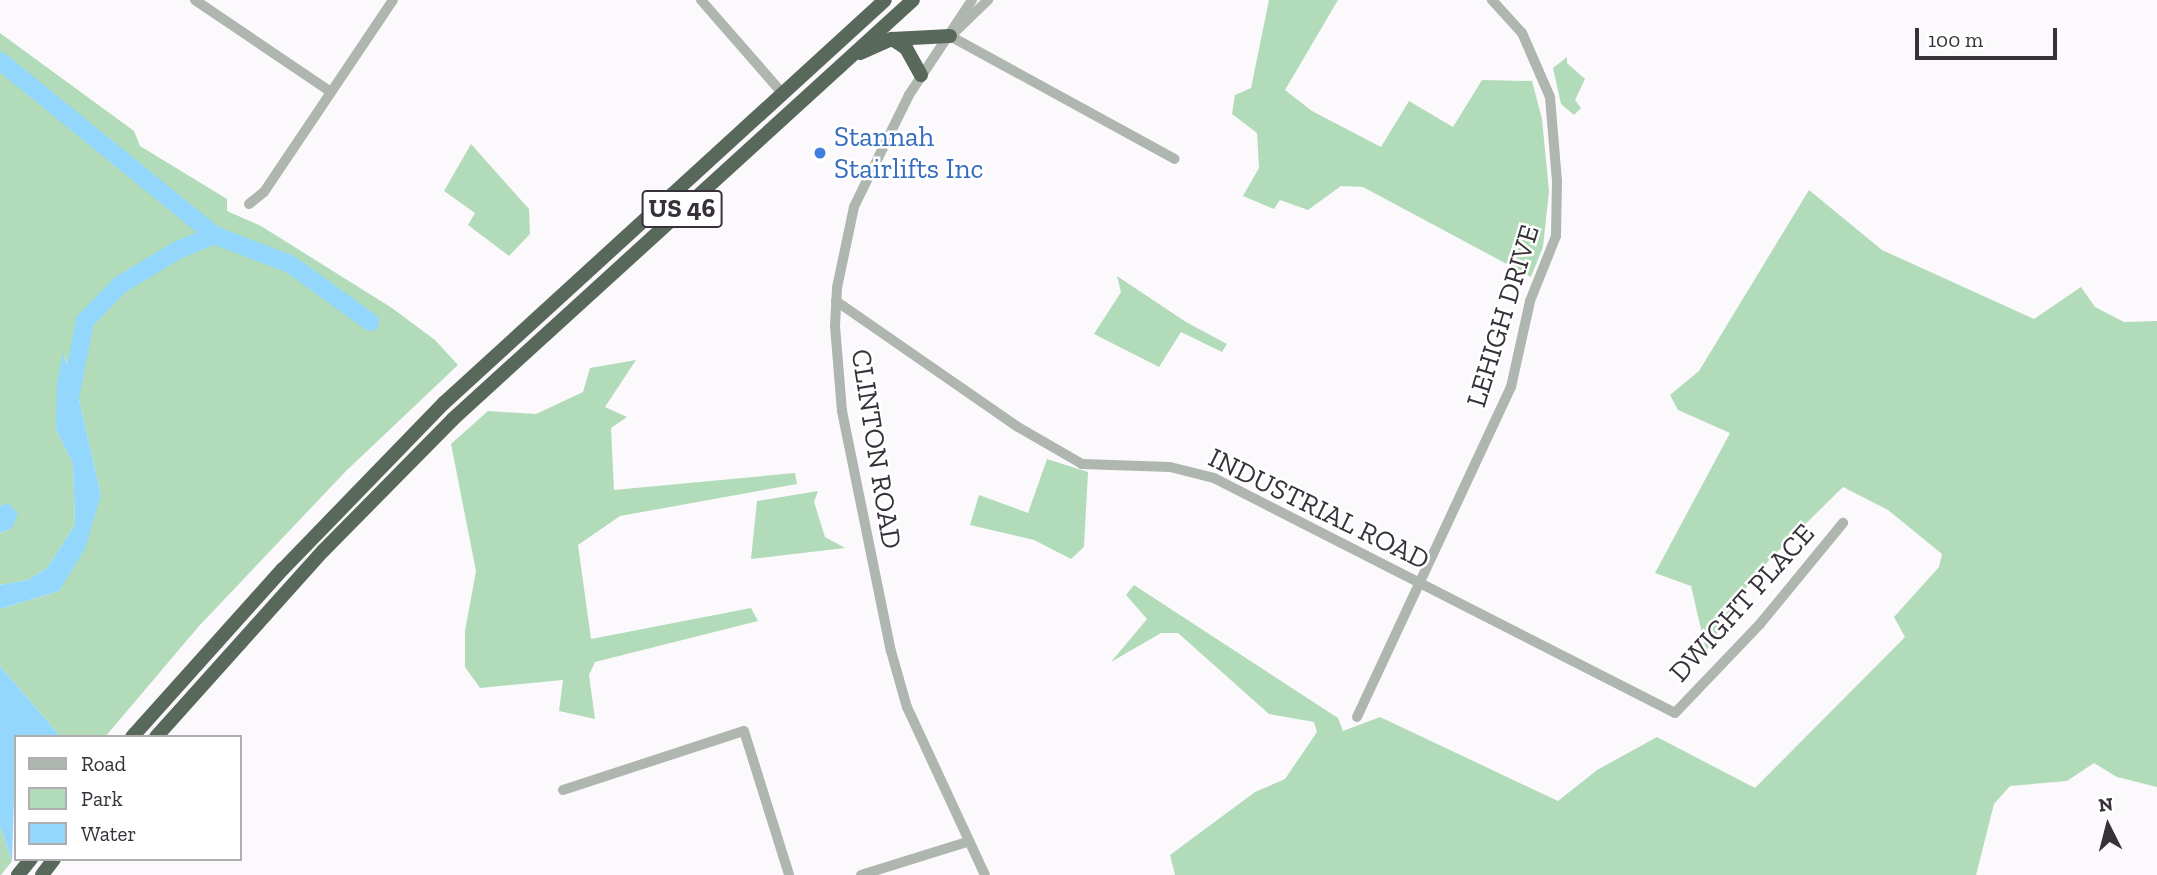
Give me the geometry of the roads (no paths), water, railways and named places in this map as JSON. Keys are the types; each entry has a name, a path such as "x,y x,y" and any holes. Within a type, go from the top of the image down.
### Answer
{"highway":[{"name":"US 46","path":"134,735 283,569 444,403 885,0"},
{"name":"US 46","path":"158,735 323,551 444,428 822,80 914,0"},
{"path":"822,80 863,50 892,39 950,36"},
{"path":"892,39 906,48 921,75"},
{"path":"18,875 29,861"}],"street":[{"path":"195,0 331,92"},
{"path":"249,204 264,192 393,0"},
{"path":"701,0 782,93"},
{"path":"950,36 972,0"},
{"path":"950,36 988,0"},
{"name":"LEHIGH DRIVE","path":"1357,717 1511,387 1530,301 1556,236 1557,181 1550,97 1522,33 1493,0"},
{"path":"950,36 1175,159"},
{"name":"CLINTON ROAD","path":"950,36 921,75 854,207 836,301 842,411 891,652 907,707 967,842 985,875"},
{"name":"INDUSTRIAL ROAD","path":"836,301 1018,427 1082,464 1198,472 1675,713"},
{"name":"DWIGHT PLACE","path":"1675,713 1760,624 1843,523"},
{"path":"563,790 744,731 789,875"},
{"path":"862,875 967,842"}],"water":[{"path":"63,353 76,386 101,495 85,549 59,591 0,609 0,585 28,580 47,568 75,525 73,464 56,429 57,383"},
{"path":"8,503 18,514 12,528 0,533 0,506"},
{"path":"0,666 59,735 14,735 12,861 0,826"}],"waterway":[{"path":"0,61 214,235 176,251 120,285 85,321 70,398"},
{"path":"214,235 290,264 370,322"}],"place":[{"name":"Stannah Stairlifts Inc","path":"820,153"}]}
